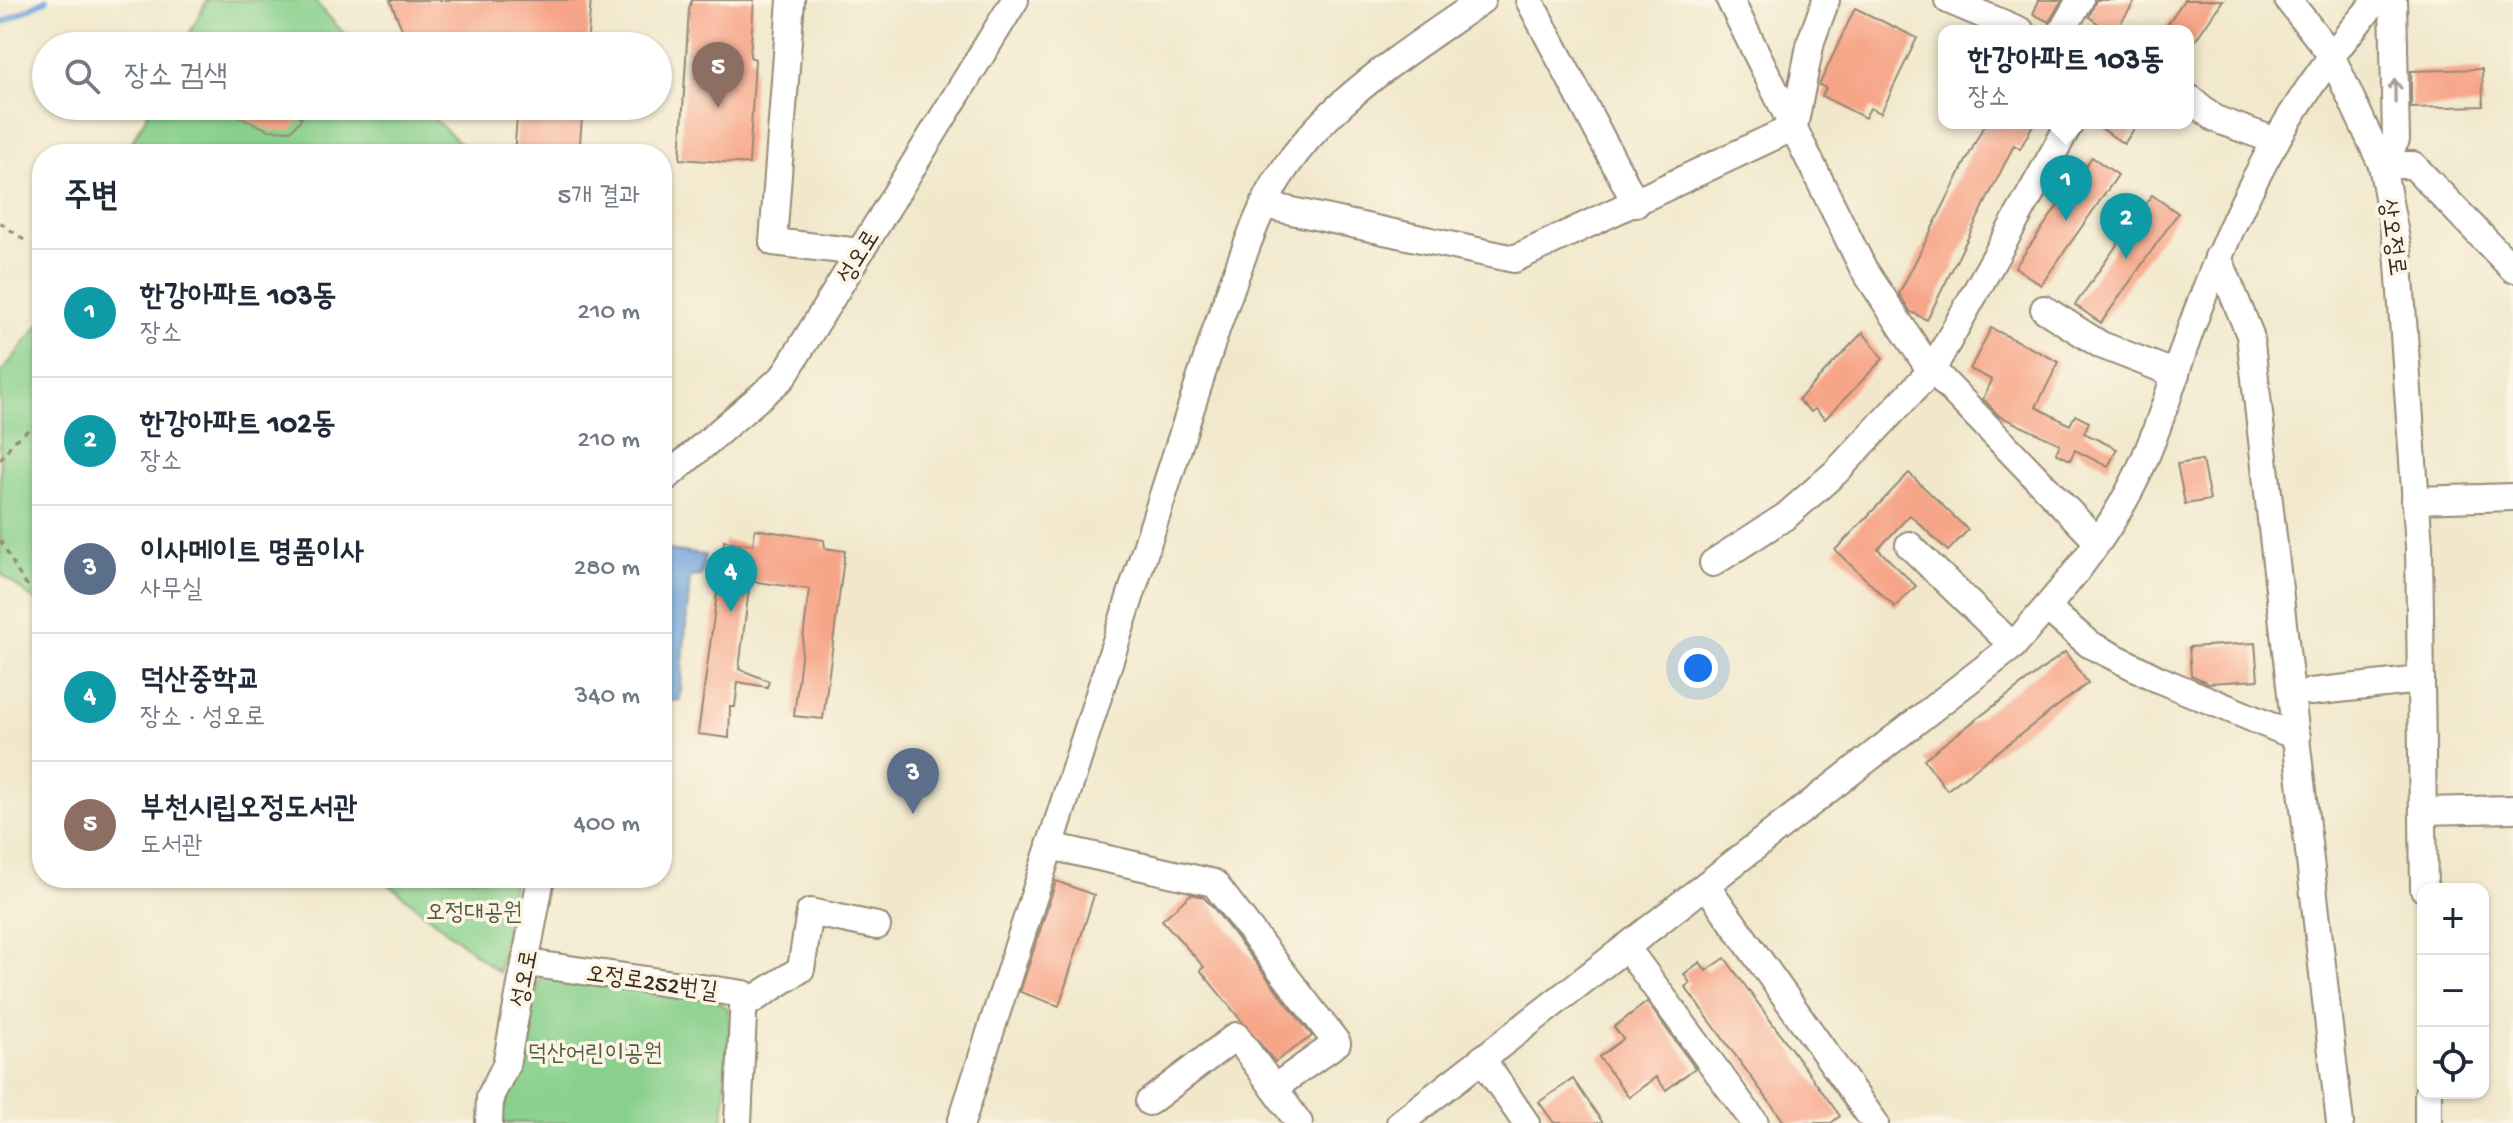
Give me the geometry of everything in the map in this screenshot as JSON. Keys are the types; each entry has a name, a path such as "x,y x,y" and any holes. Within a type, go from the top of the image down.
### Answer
{"street":[{"path":"791,0 773,242 860,252"},
{"name":"성오로","path":"672,472 783,377 1015,0"},
{"path":"961,1123 1217,327 1264,205 1309,138 1371,77 1482,0"},
{"path":"1529,0 1636,204"},
{"path":"1730,0 1863,268 1932,370 2098,542"},
{"path":"1794,127 1811,41 1826,0"},
{"path":"1948,0 2007,25"},
{"path":"2065,25 2080,0"},
{"name":"상오정로","path":"2288,0 2330,53 2382,165 2398,250 2415,500 2424,883"},
{"path":"1405,1121 2013,646 2047,608 2122,505 2142,463 2218,257 2276,141 2330,53 2377,0"},
{"path":"2393,0 2396,140 2382,165 2413,165 2513,269"},
{"path":"2194,102 2215,119 2276,141"},
{"path":"1264,205 1514,259 1794,127"},
{"path":"1713,563 1786,516 1836,472 1932,370 2067,129"},
{"path":"2218,257 2250,335 2340,1123"},
{"path":"2044,309 2101,345 2176,374"},
{"path":"2415,500 2513,497"},
{"path":"1909,545 2013,646"},
{"path":"2047,608 2089,644 2297,737"},
{"path":"2311,692 2421,680"},
{"path":"2423,811 2513,809"},
{"path":"1050,846 1214,883 1337,1043 1274,1088"},
{"path":"1706,885 1875,1123"},
{"name":"성오로","path":"489,1123 490,1097 506,1065 539,888"},
{"path":"743,1006 801,969 810,912 877,926"},
{"path":"1626,947 1755,1123"},
{"name":"오정로252번길","path":"527,963 744,994 738,1123"},
{"path":"1149,1102 1236,1036 1299,1123"},
{"path":"1482,1059 1526,1123"},
{"path":"2428,1099 2428,1123"}],"path":[{"path":"0,222 28,243"},
{"path":"0,460 13,442 32,427"},
{"path":"0,540 23,581 32,589"}],"green space":[{"path":"207,0 314,0 343,32 190,32"},
{"path":"144,120 436,120 461,144 131,144"},
{"path":"32,334 32,598 0,573 0,374"},
{"name":"오정대공원","path":"393,888 512,888 499,973"},
{"name":"덕산어린이공원","path":"542,972 718,1001 728,1009 730,1023 723,1123 500,1123"}],"water":[{"path":"672,550 705,555 701,576 690,577 680,700 672,701"}],"building":[{"path":"390,0 591,0 588,32 403,32"},
{"path":"692,0 754,0 750,57 755,59 749,164 680,159"},
{"path":"2039,0 2062,0 2049,22 2033,14"},
{"path":"2096,0 2136,0 2119,25 2100,25 2089,17"},
{"path":"2184,0 2223,0 2194,42 2194,25 2167,25"},
{"path":"1855,8 1917,38 1881,113 1870,108 1865,118 1822,96 1826,88 1819,85"},
{"path":"2482,69 2483,106 2411,108 2411,71"},
{"path":"246,120 300,120 291,131 269,130"},
{"path":"517,120 582,120 580,144 515,144"},
{"path":"1982,129 2031,129 2020,149 2014,145 1927,320 1911,312 1899,294"},
{"path":"2103,129 2134,129 2124,144"},
{"path":"2092,157 2118,175 2041,285 2015,267"},
{"path":"2152,195 2178,213 2101,323 2075,305"},
{"path":"1991,328 2059,362 2036,407 2070,425 2075,415 2089,422 2084,433 2117,449 2108,467 2075,450 2070,460 2056,453 2060,444 1999,416 1983,399 1992,380 1970,369"},
{"path":"1863,332 1883,359 1825,419 1815,409 1811,412 1798,400"},
{"path":"2202,460 2210,500 2185,504 2177,464"},
{"path":"1909,473 1968,530 1948,551 1910,515 1878,549 1916,586 1895,607 1835,550"},
{"path":"755,529 824,540 825,548 845,551 823,719 794,716 809,589 750,581 739,669 769,681 767,687 738,682 735,707 730,707 729,738 698,734 724,541 753,545"},
{"path":"2255,643 2258,680 2209,683 2191,675 2189,647"},
{"path":"2065,652 2088,683 1947,790 1924,759"},
{"path":"1056,881 1094,895 1059,1006 1020,992"},
{"path":"1191,894 1203,897 1212,906 1312,1036 1275,1062 1200,970 1204,967 1162,920"},
{"path":"1725,958 1840,1116 1831,1123 1785,1123 1685,987 1690,983 1684,974 1700,962 1706,971"},
{"path":"1647,1002 1695,1068 1666,1090 1656,1077 1629,1097 1599,1057 1623,1039 1614,1027"},
{"path":"1573,1079 1603,1123 1554,1123 1539,1102"}],"waterway":[{"path":"0,24 46,0"}],"place":[{"name":"부천시립오정도서관","path":"718,108"},
{"name":"한강아파트 103동","path":"2066,221"},
{"name":"한강아파트 102동","path":"2126,259"},
{"name":"덕산중학교","path":"731,612"},
{"name":"이사메이트 명품이사","path":"913,814"}]}
